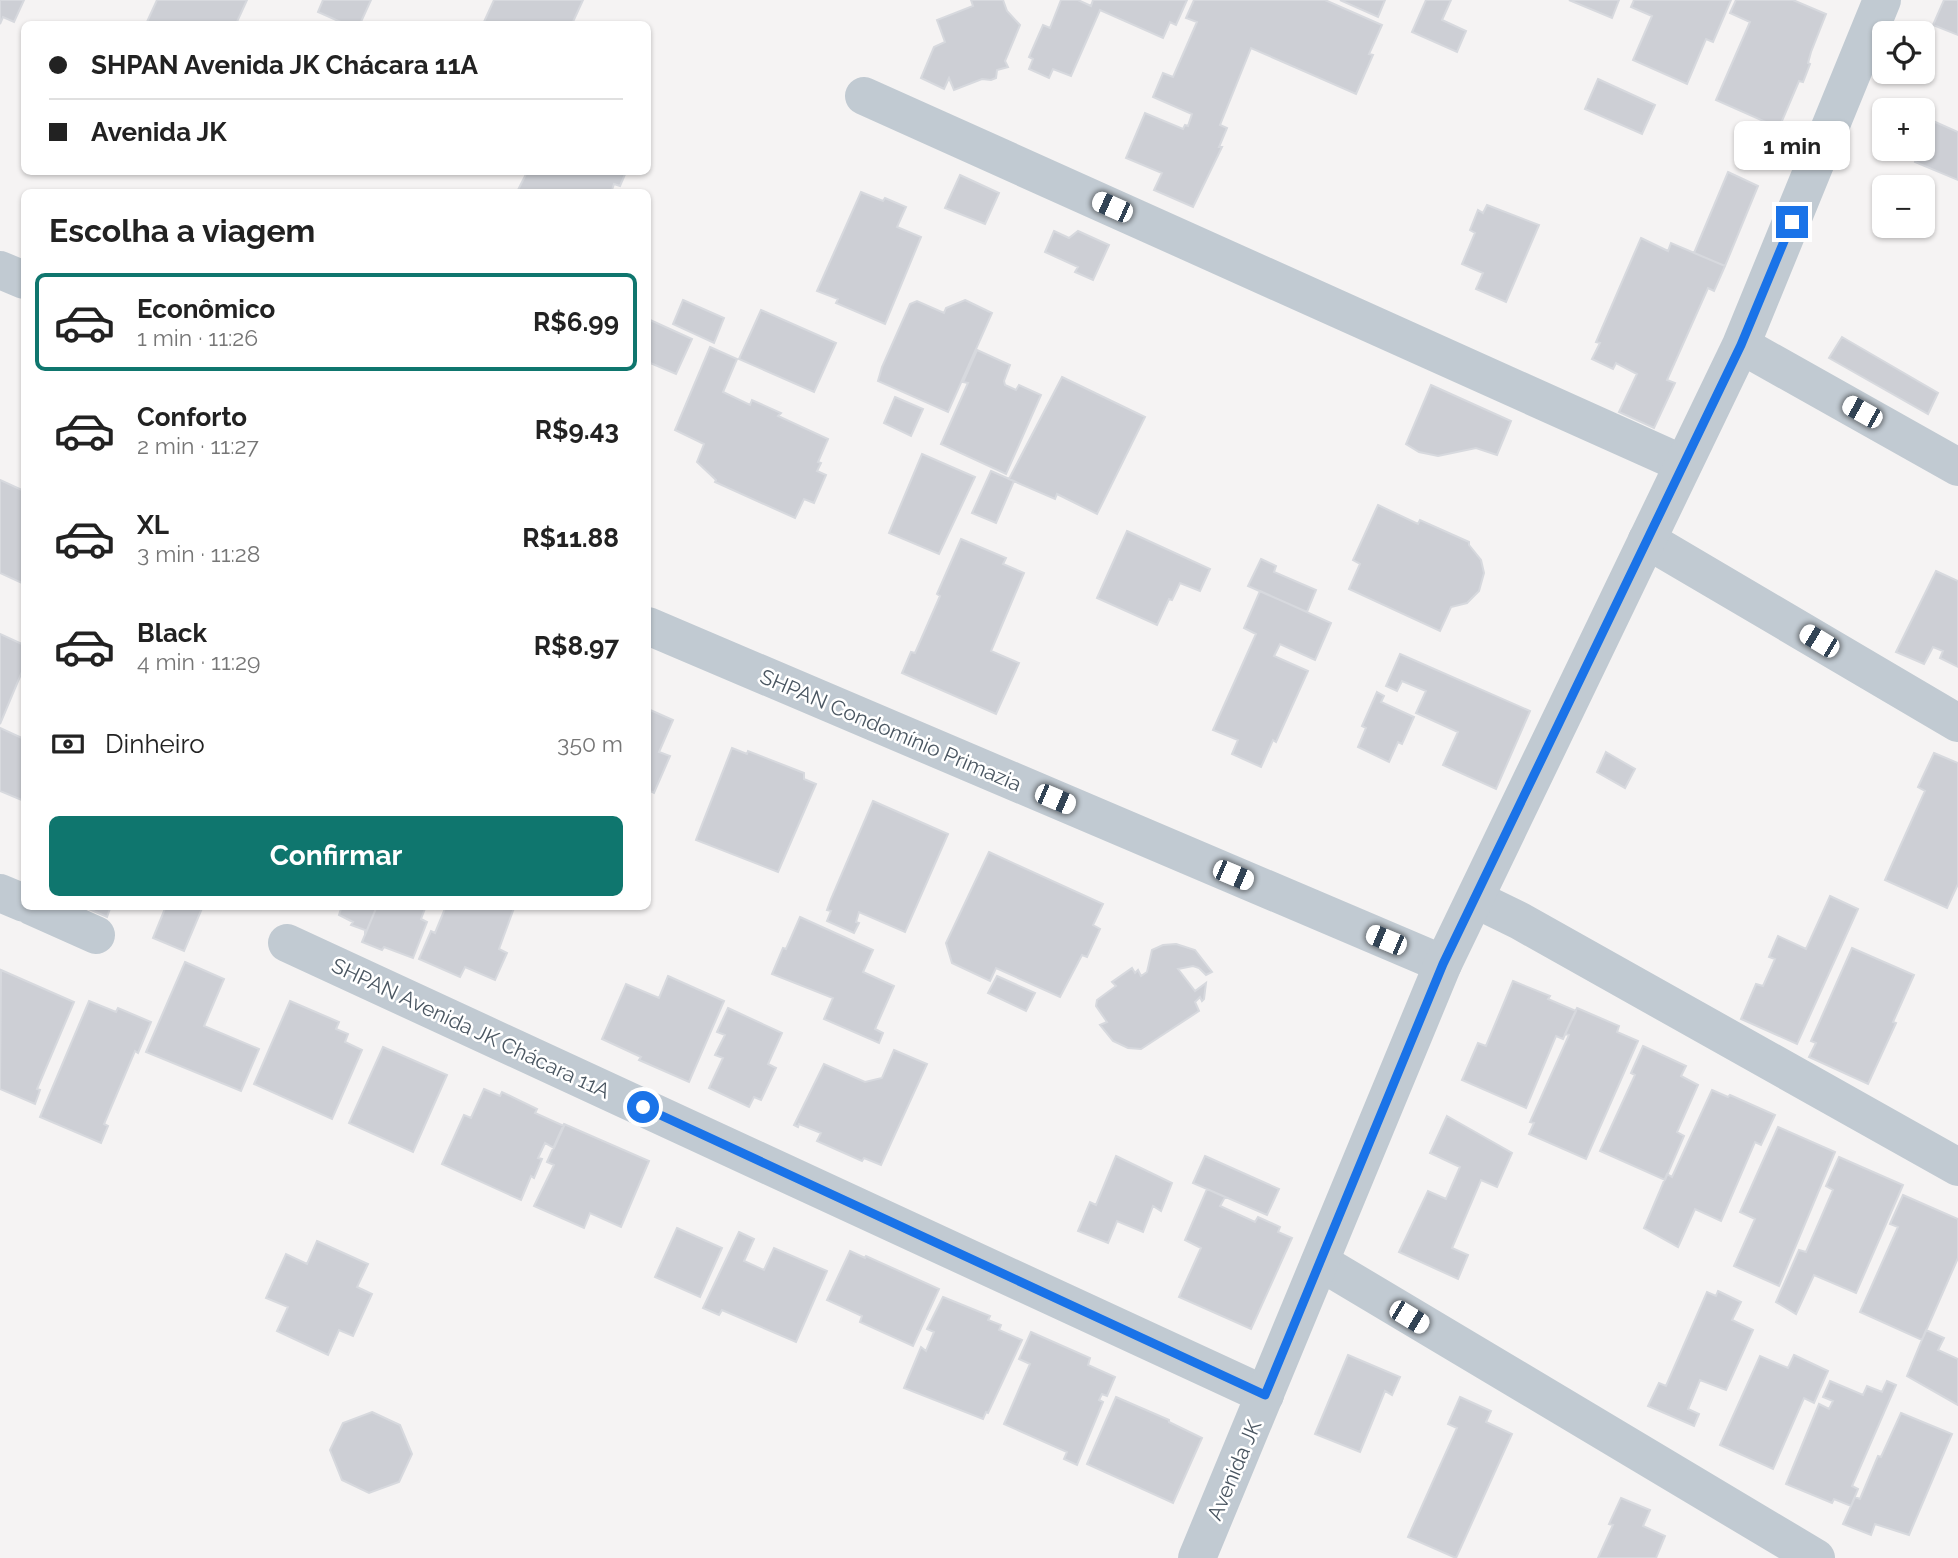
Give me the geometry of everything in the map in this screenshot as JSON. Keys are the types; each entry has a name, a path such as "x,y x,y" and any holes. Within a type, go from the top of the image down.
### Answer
{"street":[{"name":"Avenida JK","path":"1197,1558 1443,964 1741,345 1882,0"},
{"path":"864,96 1683,464"},
{"path":"0,270 21,279"},
{"path":"1741,345 1958,467"},
{"path":"1647,540 1958,723"},
{"name":"SHPAN Condomínio Primazia","path":"651,627 1443,964"},
{"path":"0,893 21,903"},
{"path":"1475,899 1520,921 1958,1167"},
{"path":"41,910 96,934"},
{"name":"SHPAN Avenida JK Chácara 11A","path":"287,943 1265,1395"},
{"path":"1320,1262 1816,1558"}],"building":[{"path":"0,0 24,0 14,22 3,17 0,24"},
{"path":"157,0 247,0 237,21 147,21"},
{"path":"323,0 371,0 361,21 338,21 318,12"},
{"path":"494,0 583,0 573,21 484,21"},
{"path":"971,0 1003,0 1007,11 1020,25 1005,61 1008,67 997,70 996,78 982,79 954,90 949,78 944,89 921,78 934,47 945,42 937,20 973,6"},
{"path":"1061,0 1078,0 1091,6 1093,0 1187,0 1176,25 1170,22 1163,38 1100,10 1071,76 1053,69 1049,78 1029,69 1033,59 1029,57 1043,25 1050,28"},
{"path":"1194,0 1325,0 1382,25 1369,54 1373,55 1356,94 1251,48 1220,125 1227,128 1219,147 1222,147 1193,207 1154,190 1162,173 1126,158 1145,113 1183,129 1185,125 1188,126 1192,114 1153,97 1163,73 1173,77 1197,22 1186,18"},
{"path":"1340,0 1385,0 1378,17"},
{"path":"1426,0 1451,0 1442,20 1466,31 1457,52 1412,32"},
{"path":"1569,0 1619,0 1612,18"},
{"path":"1634,0 1731,0 1713,42 1706,39 1687,84 1633,60 1652,16 1631,7"},
{"path":"1736,0 1793,0 1826,14 1803,82 1799,81 1779,128 1716,100 1750,22 1730,13"},
{"path":"1944,0 1958,0 1958,35 1935,26"},
{"path":"1598,79 1655,105 1642,134 1585,109"},
{"path":"1935,122 1958,132 1958,180 1915,162 1935,161"},
{"path":"1728,172 1758,186 1725,266 1694,253"},
{"path":"526,175 625,175 620,186 614,184 612,189 518,189"},
{"path":"960,175 999,193 985,224 945,208"},
{"path":"861,192 906,207 897,227 921,237 885,324 836,303 838,299 817,291"},
{"path":"1487,205 1539,225 1506,302 1476,289 1483,273 1462,264 1475,233 1470,230 1478,210 1483,213"},
{"path":"1054,231 1069,238 1078,231 1109,245 1093,280 1075,272 1078,267 1045,252"},
{"path":"1641,238 1668,251 1671,243 1725,266 1714,291 1708,288 1667,380 1675,383 1654,428 1619,412 1637,374 1616,363 1613,369 1592,359 1600,343 1596,342"},
{"path":"683,300 724,318 714,343 673,324"},
{"path":"965,300 992,313 948,412 878,381 910,304 917,301 944,313 946,308"},
{"path":"761,310 836,343 814,392 739,359"},
{"path":"651,320 692,339 676,374 651,363"},
{"path":"1842,337 1938,393 1928,414 1829,358"},
{"path":"710,347 737,359 723,392 750,405 752,400 781,413 778,416 828,439 817,471 826,475 814,503 804,499 795,518 715,482 697,462 704,444 675,430"},
{"path":"977,350 1010,365 1005,385 1016,390 1019,385 1041,395 1006,474 941,444 968,383 963,382"},
{"path":"1062,377 1145,417 1097,514 1057,494 1055,499 1009,479"},
{"path":"1431,385 1511,421 1497,455 1476,448 1438,456 1419,452 1406,444"},
{"path":"895,397 923,409 911,436 884,423"},
{"path":"922,454 975,477 939,554 889,533"},
{"path":"991,471 1014,481 996,523 972,513"},
{"path":"0,480 21,490 21,583 0,573"},
{"path":"1378,505 1418,524 1420,520 1469,542 1481,560 1484,573 1479,591 1467,603 1451,607 1440,631 1349,589 1360,564 1353,560"},
{"path":"1127,531 1210,569 1200,591 1180,583 1157,625 1097,598"},
{"path":"961,539 1006,558 1003,564 1024,573 991,651 1019,663 996,714 902,673 911,652 915,653"},
{"path":"1261,559 1276,566 1274,572 1316,590 1307,612 1248,586"},
{"path":"1936,571 1958,581 1958,667 1940,658 1943,651 1933,647 1924,664 1896,652"},
{"path":"1260,591 1331,623 1315,660 1280,644 1274,656 1308,671 1276,742 1273,740 1261,767 1232,754 1238,740 1213,730 1256,634 1244,628"},
{"path":"0,634 21,644 21,674 0,724"},
{"path":"1400,654 1530,711 1496,789 1443,765 1458,732 1416,713 1426,691 1402,681 1397,691 1386,686"},
{"path":"1377,692 1384,696 1381,702 1414,717 1402,744 1398,742 1389,762 1358,747 1366,728 1362,726"},
{"path":"651,710 673,720 659,752 670,756 654,793 651,792"},
{"path":"0,728 21,738 21,800 0,791"},
{"path":"732,748 747,754 748,751 804,773 804,779 816,784 778,872 696,840"},
{"path":"1606,752 1635,769 1625,788 1597,772"},
{"path":"1934,753 1958,763 1958,884 1947,908 1885,880 1925,791 1918,787"},
{"path":"873,801 948,834 905,932 859,912 856,922 859,923 854,933 827,921 831,911 827,910 831,899"},
{"path":"989,852 1103,904 1093,925 1100,929 1087,957 1082,955 1060,997 996,968 990,981 952,963 946,943"},
{"path":"1830,896 1858,909 1797,1044 1741,1019 1756,984 1763,986 1775,959 1769,957 1778,936 1806,949"},
{"path":"91,910 110,910 107,917"},
{"path":"164,910 201,910 184,951 153,938"},
{"path":"341,910 375,910 365,935 365,930 351,925 353,922 339,915"},
{"path":"375,910 424,910 421,919 427,922 413,958 362,942"},
{"path":"444,910 513,910 499,949 507,953 495,980 465,967 460,977 419,959 431,931 435,933"},
{"path":"800,917 873,950 863,972 894,986 875,1029 883,1033 879,1043 824,1019 833,998 772,974"},
{"path":"1176,944 1195,950 1212,972 1206,975 1193,966 1178,969 1195,991 1206,983 1204,999 1202,1001 1200,997 1195,1002 1199,1011 1141,1049 1128,1048 1113,1041 1100,1025 1107,1022 1096,1006 1097,1000 1116,986 1112,982 1132,968 1135,973 1138,970 1141,976 1147,972 1152,950 1163,945"},
{"path":"1852,948 1914,975 1868,1084 1809,1057 1816,1043 1811,1041"},
{"path":"185,962 224,979 204,1026 259,1049 241,1091 146,1052"},
{"path":"1,970 74,1002 37,1089 40,1090 35,1104 0,1089"},
{"path":"668,976 724,1001 689,1082 639,1060 641,1057 602,1039 626,984 659,998"},
{"path":"997,976 1035,993 1026,1011 988,993"},
{"path":"1513,981 1550,996 1548,999 1576,1011 1563,1039 1556,1036 1526,1108 1462,1080 1478,1043 1486,1046"},
{"path":"89,1001 116,1012 118,1008 151,1022 138,1053 135,1051 104,1124 108,1126 101,1143 40,1117"},
{"path":"290,1001 339,1022 336,1029 348,1034 345,1042 362,1050 332,1119 254,1084"},
{"path":"728,1008 782,1033 768,1064 776,1068 761,1100 754,1097 749,1107 709,1088 723,1058 715,1055 725,1035 717,1032"},
{"path":"1577,1008 1619,1026 1617,1032 1638,1041 1586,1159 1529,1134 1534,1123 1530,1122 1569,1035 1565,1034"},
{"path":"1643,1046 1686,1066 1681,1076 1698,1085 1677,1132 1684,1136 1665,1180 1600,1151 1635,1075 1631,1073"},
{"path":"383,1047 447,1075 413,1152 349,1123"},
{"path":"894,1050 927,1064 881,1165 864,1158 862,1161 817,1141 821,1133 799,1124 798,1127 794,1125 824,1064 865,1082 882,1078"},
{"path":"484,1089 500,1096 502,1092 537,1109 535,1113 564,1126 554,1148 545,1143 538,1158 542,1159 534,1178 531,1176 521,1200 442,1164 464,1115 471,1118"},
{"path":"1712,1090 1775,1115 1761,1145 1755,1142 1721,1221 1695,1209 1678,1247 1644,1228 1667,1174 1672,1177"},
{"path":"1447,1116 1512,1153 1497,1187 1481,1180 1452,1248 1468,1255 1458,1279 1399,1252 1428,1191 1446,1199 1460,1167 1430,1153"},
{"path":"564,1124 649,1161 621,1227 590,1213 584,1228 534,1206 554,1165 547,1162"},
{"path":"1778,1127 1835,1152 1779,1286 1734,1266 1755,1219 1740,1212"},
{"path":"1116,1156 1172,1183 1161,1211 1153,1206 1143,1232 1117,1221 1108,1243 1078,1231 1090,1202 1096,1205"},
{"path":"1205,1156 1279,1189 1267,1215 1193,1183"},
{"path":"1839,1157 1903,1185 1856,1293 1814,1275 1796,1314 1776,1302 1799,1250 1806,1252 1833,1190 1826,1186"},
{"path":"1207,1189 1225,1197 1220,1206 1255,1222 1258,1217 1280,1227 1278,1232 1292,1238 1251,1329 1179,1297 1201,1248 1185,1240"},
{"path":"1903,1195 1958,1219 1958,1258 1922,1340 1860,1312 1898,1227 1890,1224"},
{"path":"677,1228 722,1248 700,1297 655,1277"},
{"path":"739,1232 754,1239 744,1261 764,1270 774,1248 827,1271 796,1342 722,1310 719,1315 703,1308"},
{"path":"317,1241 368,1264 357,1287 372,1294 353,1336 339,1330 328,1355 277,1331 288,1307 266,1298 286,1254 307,1264"},
{"path":"850,1251 939,1289 913,1346 860,1322 862,1316 827,1300"},
{"path":"1718,1291 1741,1302 1732,1320 1753,1330 1726,1390 1700,1380 1688,1409 1699,1414 1694,1426 1648,1406 1659,1383 1666,1386 1707,1292 1716,1296"},
{"path":"943,1297 990,1316 988,1320 1001,1325 999,1330 1022,1340 983,1419 904,1388 921,1347 926,1351 934,1332 927,1329"},
{"path":"1926,1330 1944,1338 1938,1350 1958,1359 1958,1405 1907,1376"},
{"path":"1031,1332 1090,1358 1088,1365 1115,1377 1107,1396 1102,1394 1099,1400 1103,1402 1077,1465 1064,1459 1067,1452 1004,1424 1030,1364 1019,1359"},
{"path":"1348,1355 1400,1377 1392,1395 1385,1391 1360,1452 1315,1434"},
{"path":"1794,1355 1828,1371 1814,1403 1804,1398 1773,1469 1720,1445 1760,1356 1788,1368"},
{"path":"1830,1381 1863,1395 1867,1386 1882,1392 1887,1381 1896,1385 1852,1486 1858,1489 1851,1506 1834,1499 1832,1503 1786,1484 1819,1404 1829,1409 1833,1401 1823,1397"},
{"path":"1116,1397 1202,1438 1173,1503 1087,1464"},
{"path":"1460,1397 1491,1411 1486,1422 1512,1434 1456,1558 1408,1537 1457,1428 1448,1424"},
{"path":"372,1412 400,1425 412,1454 399,1482 369,1493 342,1480 330,1450 343,1423"},
{"path":"1901,1413 1952,1434 1909,1535 1875,1524 1871,1535 1843,1524 1855,1497 1860,1499 1878,1456 1881,1457"},
{"path":"1621,1498 1650,1510 1643,1526 1665,1536 1656,1558 1598,1558 1613,1525 1609,1524"}],"route":[{"path":"643,1107 1265,1395 1443,964 1741,345 1792,222"}]}
